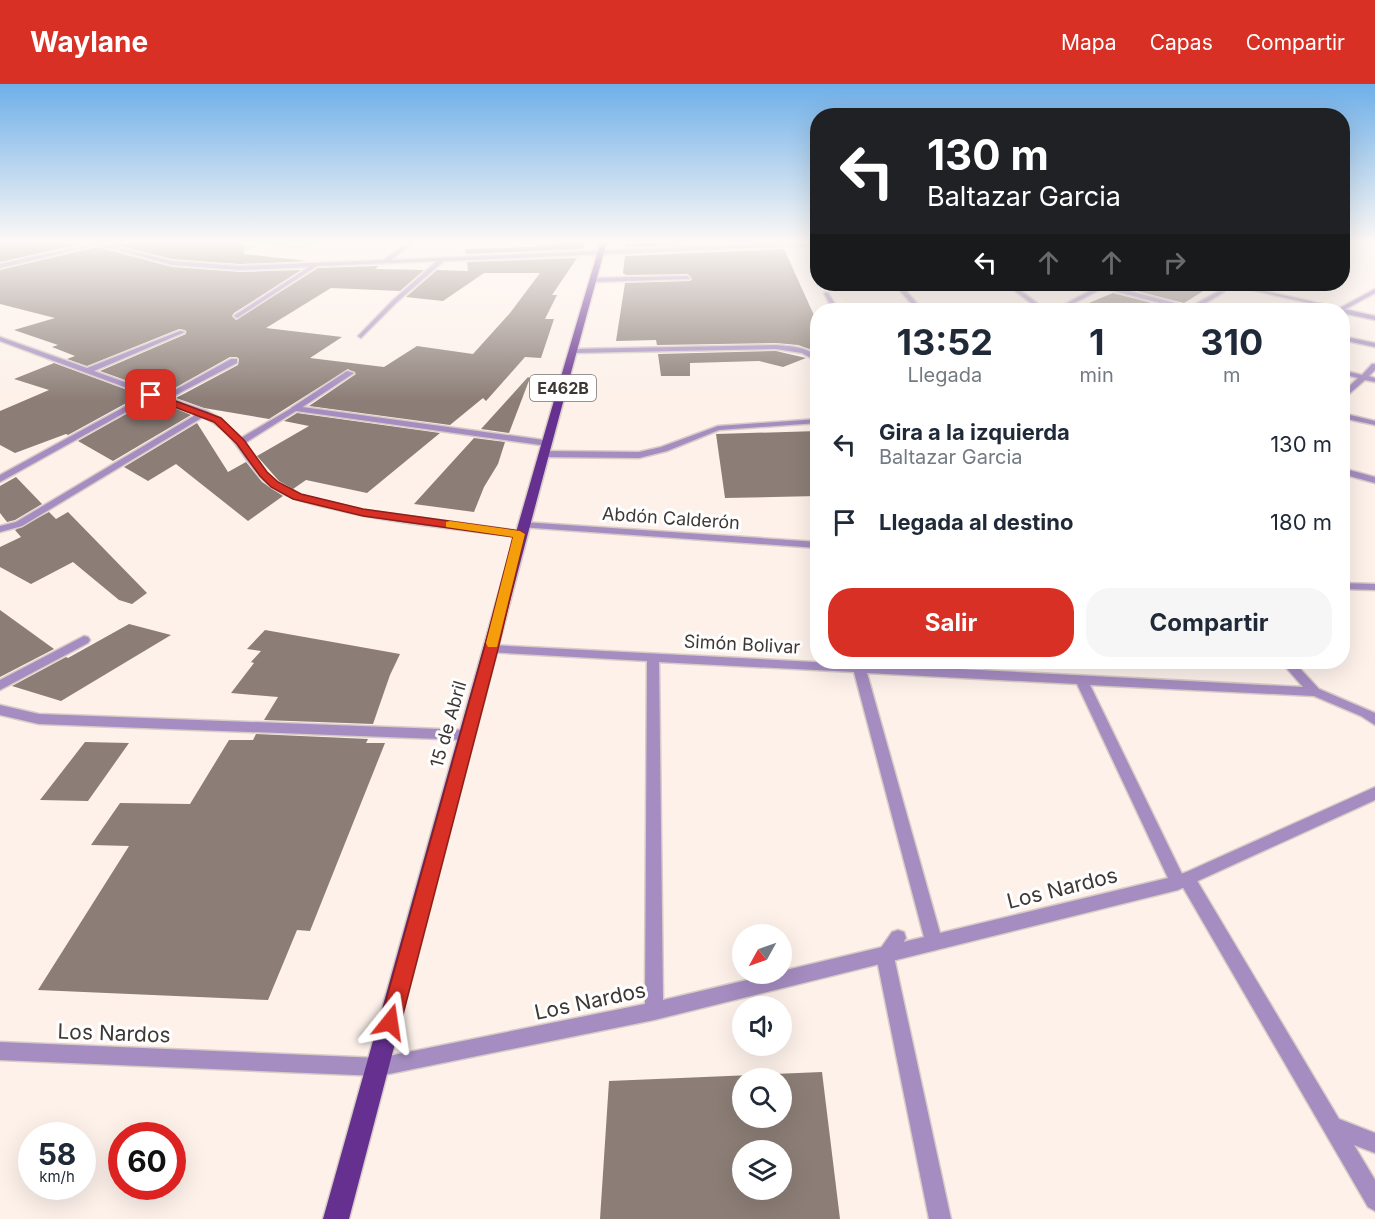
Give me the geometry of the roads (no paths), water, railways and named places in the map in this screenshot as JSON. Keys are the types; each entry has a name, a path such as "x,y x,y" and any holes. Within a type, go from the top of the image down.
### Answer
{"main road":[{"name":"15 de Abril","path":"336,1219 379,1067 521,530 548,443 589,294"}],"street":[{"path":"237,316 271,294"},
{"path":"361,336 403,294"},
{"path":"826,294 832,303"},
{"path":"1021,294 1034,303"},
{"path":"1070,303 1088,294"},
{"path":"1132,294 1165,303"},
{"path":"1202,303 1218,294"},
{"path":"1274,294 1312,303"},
{"path":"1350,305 1370,294"},
{"path":"1350,312 1375,318"},
{"path":"87,371 182,332"},
{"name":"Abdón Calderón","path":"0,339 217,420 240,442 263,474 274,485 297,497 363,513 521,530 810,545"},
{"path":"1350,340 1375,345"},
{"path":"0,351 17,345"},
{"path":"573,351 776,346 810,355"},
{"path":"798,350 810,349"},
{"path":"163,399 234,361"},
{"path":"1350,390 1375,366"},
{"path":"240,442 350,373"},
{"path":"1350,374 1375,380"},
{"path":"0,479 151,395"},
{"path":"295,408 548,443"},
{"path":"0,529 19,524 204,414"},
{"path":"1350,417 1375,423"},
{"path":"544,454 639,455 664,449 718,428 810,422"},
{"path":"1350,473 1375,480"},
{"path":"1350,586 1375,587"},
{"path":"0,686 84,640"},
{"name":"Simón Bolivar","path":"491,649 810,663"},
{"path":"652,658 654,1011"},
{"path":"860,669 934,943"},
{"name":"Simón Bolivar","path":"918,669 1315,692"},
{"path":"1294,669 1315,692 1366,713 1375,720"},
{"path":"1081,680 1182,881 1335,1128 1375,1200"},
{"path":"0,710 39,719 466,735"},
{"name":"Los Nardos","path":"0,1051 379,1067 654,1011 1182,881 1375,793"},
{"path":"898,938 885,955 940,1219"},
{"path":"1335,1128 1375,1143"}]}
